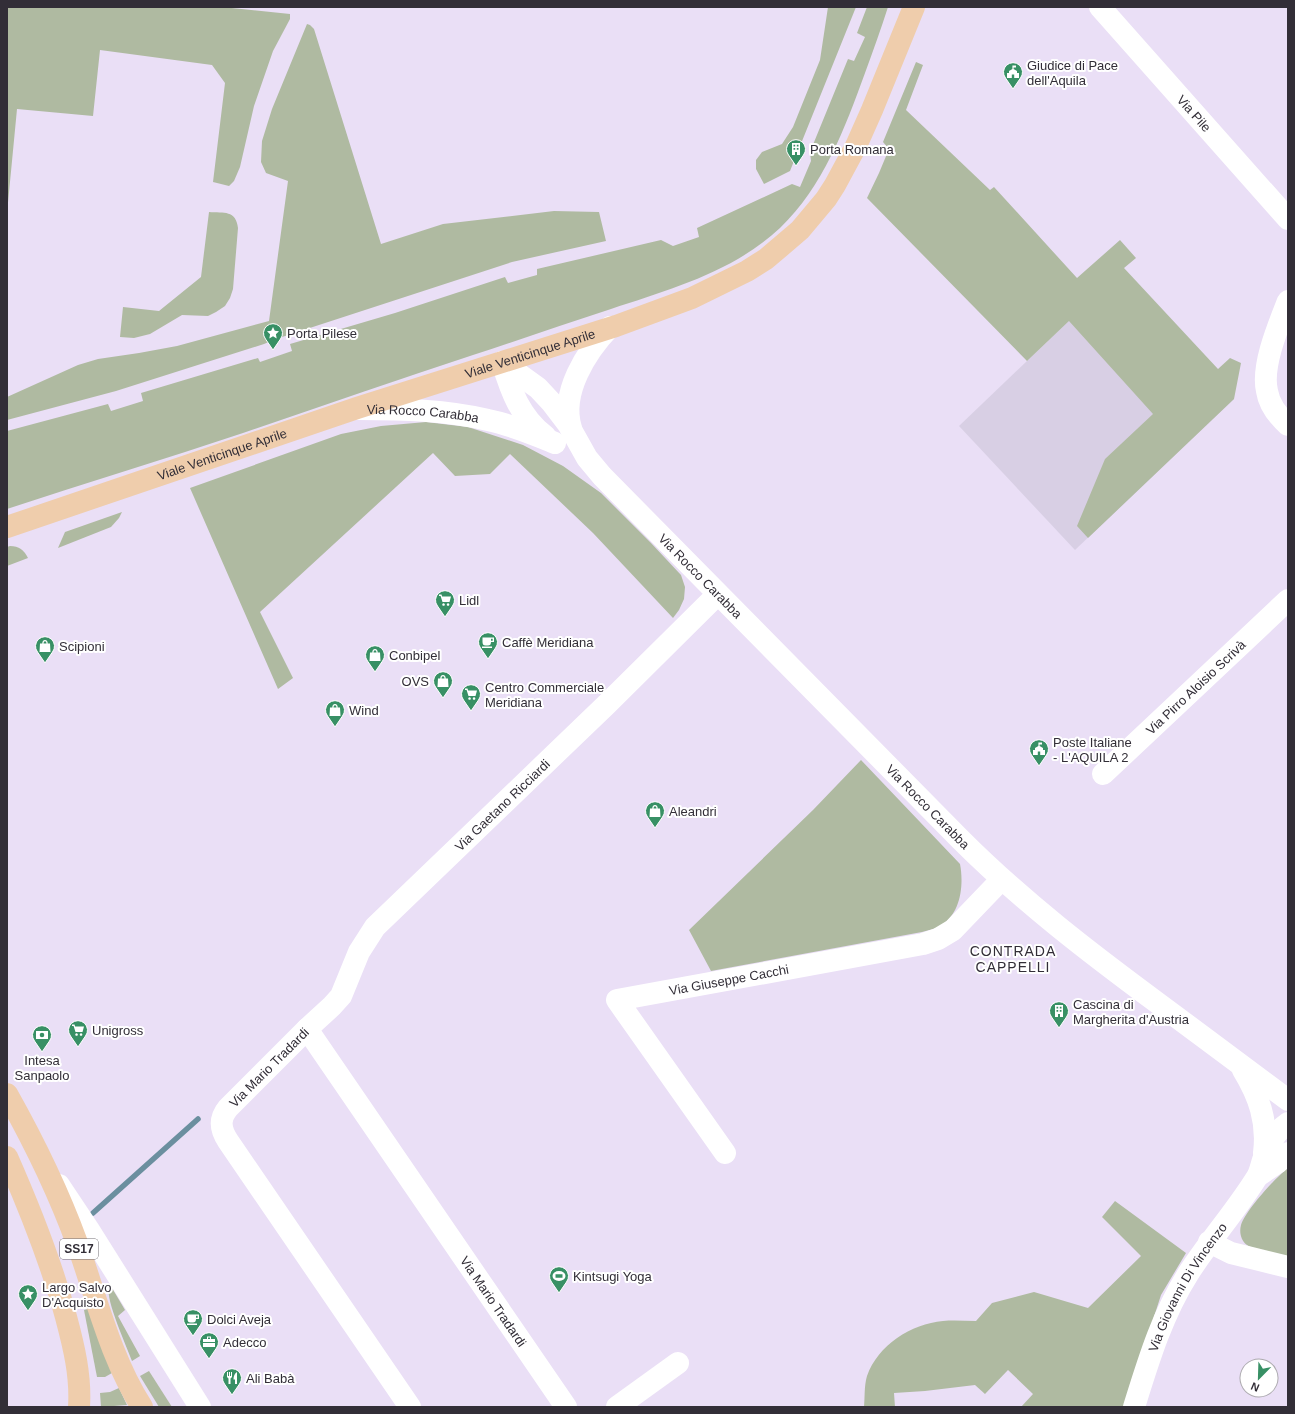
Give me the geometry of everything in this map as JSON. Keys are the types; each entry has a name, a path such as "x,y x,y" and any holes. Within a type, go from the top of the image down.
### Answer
{"main road":[{"name":"Viale Venticinque Aprile","path":"7,527 357,408 610,328 692,298 729,281 766,259 800,230 826,199 845,169 872,110 914,7"},
{"name":"SS17","path":"7,1094 42,1161 69,1222 99,1313 114,1352 142,1407"},
{"name":"SS17","path":"7,1157 34,1220 60,1294 76,1354 80,1386 79,1407"},
{"path":"7,1178 34,1220"}],"street":[{"name":"Via Pile","path":"1100,7 1288,219"},
{"path":"1288,301 1272,348 1266,374 1266,386 1271,404 1288,425"},
{"name":"Via Rocco Carabba","path":"564,438 569,420 570,395 573,385 591,350 610,328"},
{"name":"Via Rocco Carabba","path":"502,362 530,382 560,413 564,438"},
{"name":"Via Rocco Carabba","path":"502,362 519,406 537,429 564,438 587,458 602,476 1001,880 1104,964 1288,1100"},
{"name":"Via Rocco Carabba","path":"357,408 447,412 564,438"},
{"name":"Via Gaetano Ricciardi","path":"307,1029 341,996 359,952 375,928 606,705 718,594"},
{"name":"Via Pirro Aloisio Scrivà","path":"1103,774 1288,600"},
{"name":"Via Giuseppe Cacchi","path":"725,1153 617,1000 923,944 938,939 952,930 1001,880"},
{"name":"Via Mario Tradardi","path":"410,1407 228,1142 222,1131 223,1115 228,1108 307,1029 566,1407"},
{"path":"1236,1062 1254,1090 1262,1110 1265,1136 1275,1162"},
{"name":"Via Giovanni Di Vincenzo","path":"1134,1407 1145,1370 1171,1306 1188,1274 1209,1242 1275,1162 1274,1137 1288,1123"},
{"path":"42,1161 89,1230 200,1407"},
{"path":"1209,1242 1231,1253 1288,1267"},
{"path":"617,1407 678,1363"}],"shaded area":[{"path":"1119,273 1234,399 1075,550 959,426"}],"green space":[{"path":"7,7 222,7 290,14 290,19 273,51 254,106 240,167 234,181 229,186 213,182 225,83 212,65 100,50 93,116 17,109 7,213"},
{"path":"828,7 856,7 790,171 764,184 756,169 756,160 762,152 782,144 793,127 820,60"},
{"path":"867,7 888,7 849,115 841,135 821,175 809,194 780,228 762,243 722,268 700,278 656,294 243,433 7,509 7,431 108,404 111,411 143,401 141,393 258,358 260,362 292,351 290,344 395,313 505,277 508,283 537,275 537,269 661,240 673,246 699,237 697,228 792,184 800,187 811,161 810,152 848,59 854,61 865,37 857,33"},
{"path":"307,24 314,29 381,244 443,224 554,211 599,212 606,241 512,262 116,391 7,420 7,397 78,365 98,359 177,346 269,321 288,181 266,173 261,162 262,141 272,109"},
{"path":"916,62 923,65 906,110 990,190 994,187 1077,278 1120,240 1136,258 1124,268 1218,369 1230,358 1241,363 1234,399 1088,538 1077,526 1105,459 1153,414 1069,321 1027,361 867,198 889,149 883,142"},
{"path":"209,212 232,215 237,222 238,228 233,289 225,306 208,316 182,315 150,334 134,338 120,337 123,307 159,311 201,277"},
{"path":"426,422 468,427 523,445 563,466 601,493 681,575 685,587 684,599 673,618 593,533 510,454 490,474 455,476 433,453 260,612 293,678 278,689 190,488 341,434 381,426"},
{"path":"122,512 111,527 58,548 65,532"},
{"path":"10,546 21,549 28,558 7,566 7,547"},
{"path":"861,760 960,864 962,881 961,890 957,907 953,914 940,926 922,932 711,971 689,930 813,810"},
{"path":"1288,1168 1288,1259 1255,1249 1247,1245 1242,1239 1240,1231 1244,1219 1255,1203 1269,1186"},
{"path":"1115,1201 1186,1253 1161,1295 1125,1407 1021,1407 1033,1394 1008,1370 985,1394 975,1385 894,1393 895,1407 864,1407 867,1376 872,1365 887,1346 897,1338 919,1326 943,1321 976,1321 992,1303 1034,1292 1088,1308 1141,1256 1102,1217"},
{"path":"109,1287 112,1288 125,1310 118,1316 140,1356 132,1361 113,1312 110,1302"},
{"path":"88,1309 112,1373 105,1377 97,1377 84,1310"},
{"path":"149,1371 172,1407 159,1407 140,1376"},
{"path":"119,1388 127,1405 101,1407 100,1393 110,1392"}],"waterway":[{"path":"93,1213 198,1119"}],"place":[{"name":"Giudice di Pace dell'Aquila","path":"1013,89"},
{"name":"Porta Romana","path":"796,166"},
{"name":"Porta Pilese","path":"273,350"},
{"name":"Lidl","path":"445,617"},
{"name":"Caffè Meridiana","path":"488,659"},
{"name":"Scipioni","path":"45,663"},
{"name":"Conbipel","path":"375,672"},
{"name":"OVS","path":"443,698"},
{"name":"Centro Commerciale Meridiana","path":"471,711"},
{"name":"Wind","path":"335,727"},
{"name":"Poste Italiane - L'AQUILA 2","path":"1039,766"},
{"name":"Aleandri","path":"655,828"},
{"name":"Cascina di Margherita d'Austria","path":"1059,1028"},
{"name":"Unigross","path":"78,1047"},
{"name":"Intesa Sanpaolo","path":"42,1052"},
{"name":"Kintsugi Yoga","path":"559,1293"},
{"name":"Largo Salvo D'Acquisto","path":"28,1311"},
{"name":"Dolci Aveja","path":"193,1336"},
{"name":"Adecco","path":"209,1359"},
{"name":"Ali Babà","path":"232,1395"}],"district":[{"name":"CONTRADA CAPPELLI","path":"1013,960"}]}
